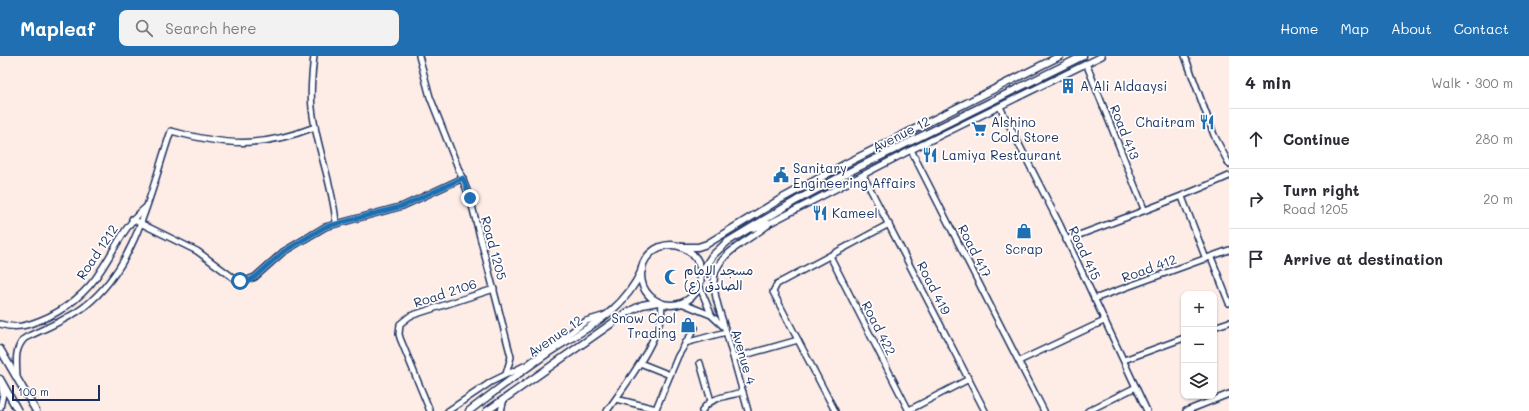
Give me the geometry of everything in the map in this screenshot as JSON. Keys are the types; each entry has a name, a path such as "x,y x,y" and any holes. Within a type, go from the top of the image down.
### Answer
{"street":[{"path":"314,56 311,94 315,127 332,194 336,223"},
{"name":"Road 1205","path":"419,56 430,97 463,178 511,357"},
{"name":"Avenue 12","path":"682,247 698,247 707,244 755,214 822,176 1060,56"},
{"name":"Avenue 12","path":"701,273 719,249 747,230 853,170 1083,56"},
{"path":"685,343 725,330 714,283 719,264 725,256 772,222 911,150 1102,56"},
{"path":"1185,56 1214,135 1229,164"},
{"name":"Road 413","path":"1086,63 1144,209"},
{"name":"Road 415","path":"1000,107 1066,240 1147,411"},
{"name":"Road 1212","path":"18,380 16,354 25,338 69,316 84,306 95,297 120,264 138,233 171,131 219,142 243,143 265,142 291,136 315,127"},
{"name":"Road 417","path":"911,150 1044,411"},
{"name":"Road 419","path":"863,175 985,411"},
{"path":"1066,240 1144,209 1182,197 1229,176"},
{"path":"132,220 197,251 235,279 245,281 255,277 283,252 312,234 336,223 403,206 463,178"},
{"path":"1182,197 1229,303"},
{"name":"Road 1212","path":"0,324 14,328 29,325 57,312 74,300 100,272 132,220 145,208"},
{"path":"747,230 772,222"},
{"path":"835,411 773,292 776,284 889,224"},
{"path":"668,245 682,247 696,257 701,273 699,285 689,298 681,303 670,304 660,302 651,296 645,288 642,279 642,270 646,258 659,248 668,245"},
{"name":"Road 412","path":"1094,299 1229,250"},
{"name":"Road 422","path":"830,256 909,411"},
{"name":"Avenue 12","path":"469,411 546,355 609,314 629,294 642,270"},
{"name":"Avenue 4","path":"699,285 711,314 725,330 748,411"},
{"name":"Road 2106","path":"431,410 400,338 400,324 410,316 494,289"},
{"path":"607,411 640,363 661,322 663,313 660,302"},
{"name":"Avenue 12","path":"487,411 628,312 642,305 660,302"},
{"name":"Avenue 4","path":"681,303 711,314"},
{"path":"448,411 488,384 522,367 586,321 609,314"},
{"path":"1018,361 1104,321"},
{"path":"1217,326 1229,322"},
{"path":"616,399 656,410 685,343 695,328"},
{"path":"1124,360 1181,339"},
{"path":"734,358 798,340"},
{"path":"0,349 36,411"},
{"path":"511,357 515,364 522,367"},
{"path":"506,374 511,357"},
{"path":"640,363 670,375"},
{"path":"700,363 711,401"},
{"path":"0,379 3,394 0,408"},
{"path":"0,379 18,411"},
{"path":"909,411 968,379"},
{"path":"1088,411 1136,387"},
{"path":"702,411 705,405 711,401 743,392"},
{"path":"1186,411 1229,394"},
{"path":"501,411 505,397"}],"place":[{"name":"A Ali Aldaaysi","path":"1068,86"},
{"name":"Chaitram","path":"1207,122"},
{"name":"Alshino Cold Store","path":"979,129"},
{"name":"Lamiya Restaurant","path":"930,155"},
{"name":"Sanitary Engineering Affairs","path":"781,175"},
{"name":"Kameel","path":"820,213"},
{"name":"Scrap","path":"1024,231"},
{"name":"مسجد الإمام الصادق (ع)","path":"672,277"},
{"name":"Snow Cool Trading","path":"688,325"}],"route":[{"path":"240,281 250,280 255,277 283,252 312,234 336,223 373,215 403,206 463,178 470,198"}]}
